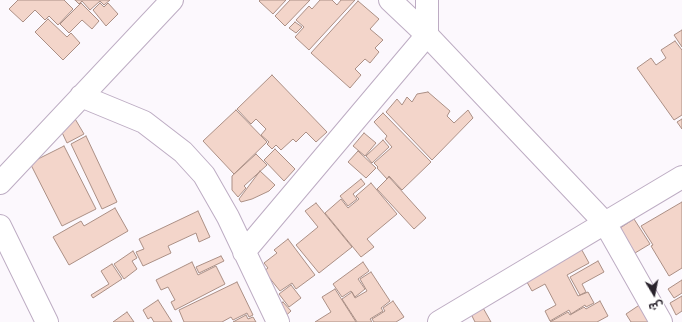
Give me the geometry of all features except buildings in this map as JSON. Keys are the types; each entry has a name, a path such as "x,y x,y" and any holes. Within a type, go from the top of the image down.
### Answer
{"street":[{"path":"0,183 172,0"},
{"path":"390,0 427,35 605,223 661,322"},
{"path":"244,252 427,35 426,0"},
{"path":"82,96 144,122 183,152 204,175 228,218 278,322"},
{"path":"439,322 682,177"},
{"path":"0,226 47,322"}]}
